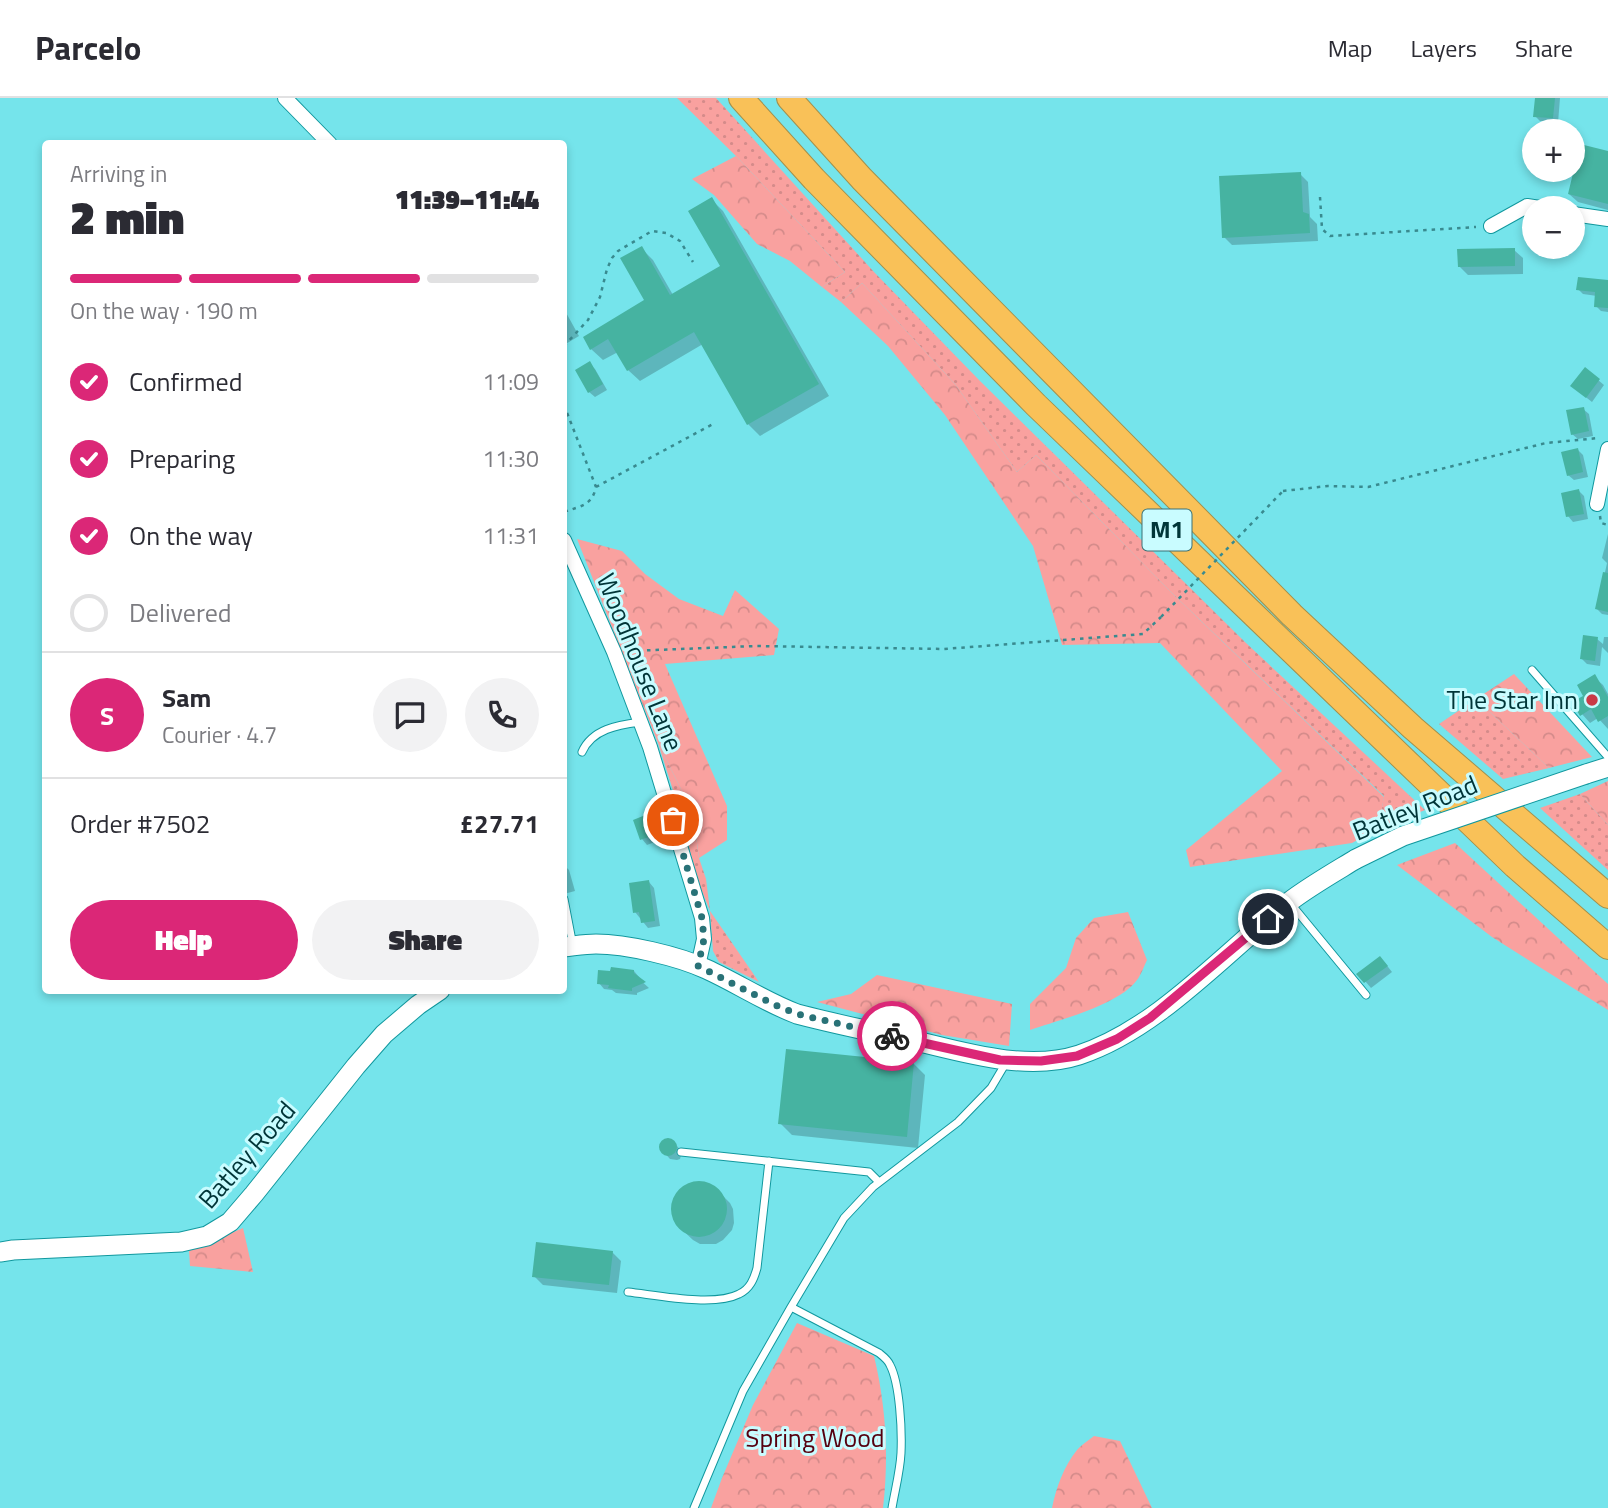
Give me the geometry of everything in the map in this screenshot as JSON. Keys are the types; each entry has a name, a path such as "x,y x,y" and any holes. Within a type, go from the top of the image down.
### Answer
{"highway":[{"name":"M1","path":"741,98 814,179 1036,405 1515,866 1608,947"},
{"name":"M1","path":"789,98 862,180 1292,615 1413,728 1608,896"}],"street":[{"path":"285,98 327,140"},
{"path":"1491,226 1522,209"},
{"path":"1585,216 1608,219"},
{"path":"1597,504 1604,443"},
{"name":"Woodhouse Lane","path":"567,547 614,652 650,747 702,918 704,939 698,966"},
{"name":"Batley Road","path":"568,947 596,944 669,956 698,966 797,1014 1000,1060 1041,1061 1077,1056 1117,1039 1150,1018 1317,881 1403,836 1586,774 1607,757"},
{"name":"Batley Road","path":"0,1252 181,1242 207,1236 230,1222 384,1034 434,994"}],"lane":[{"path":"1532,670 1607,757"},
{"path":"582,752 589,740 604,730 640,722"},
{"path":"1289,902 1366,995"},
{"path":"694,1508 743,1391 845,1219 873,1187 958,1122 991,1088 1008,1060"},
{"path":"681,1152 869,1172 879,1182"},
{"path":"628,1292 702,1300 728,1298 748,1288 757,1268 769,1161"},
{"path":"791,1307 879,1353 891,1366 897,1388 901,1433 899,1470 892,1508"}],"path":[{"path":"1320,197 1321,229 1330,236 1491,226"},
{"path":"567,343 588,320 600,297 607,269 618,251 652,231 666,233 680,241 693,262"},
{"path":"567,413 596,487 594,497 588,502 567,511"},
{"path":"596,487 713,424"},
{"path":"614,652 756,646 944,649 1143,634 1283,491 1328,486 1368,487 1546,443 1604,443"}],"green space":[{"path":"677,98 716,98 874,272 980,381 1246,643 1425,810 1378,829 1384,796 1175,596 1036,455 1017,472 955,384 862,283 841,302 822,287 845,272 736,156"},
{"path":"736,156 845,272 822,287 790,261 757,244 714,195 692,179"},
{"path":"862,283 955,384 1017,472 1036,455 1175,596 1384,797 1378,829 1352,843 1190,867 1186,850 1282,771 1160,643 1062,645 1033,546 945,415 888,346 841,302"},
{"path":"577,539 622,551 645,574 679,599 723,616 735,590 779,629 774,655 665,664 727,806 727,840 699,858 693,813 658,743"},
{"path":"1514,674 1592,757 1549,768 1476,699"},
{"path":"1476,699 1549,768 1503,779 1439,724"},
{"path":"658,743 693,813 710,911 698,881"},
{"path":"1608,781 1608,825 1580,794"},
{"path":"1580,794 1608,825 1608,870 1540,808"},
{"path":"1455,843 1608,984 1608,1010 1492,937 1397,865"},
{"path":"710,911 759,982 719,962 713,951"},
{"path":"1128,912 1147,960 1137,980 1117,997 1103,1004 1030,1030 1030,1004 1066,968 1076,938 1094,918"},
{"path":"877,975 1012,1004 1009,1046 942,1035 817,1002 851,994"},
{"path":"243,1228 253,1272 190,1266 189,1251"},
{"name":"Spring Wood","path":"797,1323 874,1356 885,1432 883,1508 711,1508 753,1405"},
{"path":"1094,1436 1120,1441 1152,1508 1052,1508 1068,1463 1079,1448"}],"building":[{"path":"1535,98 1555,98 1553,118 1533,117"},
{"path":"1585,145 1608,151 1608,204 1585,198 1585,196 1568,194 1571,182 1585,182"},
{"path":"1301,172 1303,212 1309,214 1310,233 1222,238 1219,176"},
{"path":"712,197 819,384 747,425 694,332 627,371 608,339 590,350 583,337 644,300 620,258 642,246 670,295 720,266 688,211"},
{"path":"1515,248 1515,266 1458,267 1457,249"},
{"path":"1578,277 1608,280 1608,308 1594,307 1595,292 1576,290"},
{"path":"590,361 603,384 588,393 575,370"},
{"path":"1585,367 1600,379 1586,398 1570,386"},
{"path":"1584,407 1589,431 1571,435 1566,410"},
{"path":"1578,448 1583,472 1567,476 1561,452"},
{"path":"1579,489 1584,514 1566,517 1561,493"},
{"path":"1603,572 1608,573 1608,612 1595,609"},
{"path":"1583,635 1598,637 1595,661 1580,659"},
{"name":"The Star Inn","path":"1595,674 1608,697 1608,716 1598,722 1591,709 1580,716 1572,702 1583,696 1577,685"},
{"path":"653,812 661,833 640,840 633,820"},
{"path":"649,880 655,921 641,923 639,912 633,913 629,883"},
{"path":"1380,956 1388,966 1364,983 1356,974"},
{"path":"611,967 634,970 634,973 646,982 632,988 632,991 597,984 598,970 610,971"},
{"path":"786,1049 914,1062 907,1137 778,1124"},
{"path":"668,1138 676,1143 677,1147 672,1155 668,1156 660,1151 659,1147 664,1139"},
{"path":"699,1181 710,1183 719,1189 725,1198 725,1220 719,1229 710,1235 699,1237 688,1235 679,1229 673,1220 671,1209 673,1198 679,1189 688,1183"},
{"path":"536,1242 613,1251 609,1285 532,1277"}],"way so far":[{"path":"673,820 702,918 704,939 698,966 797,1014 892,1036"}],"place":[{"name":"The Star Inn","path":"1592,700"}],"route":[{"path":"892,1036 1000,1060 1041,1061 1077,1056 1117,1039 1150,1018 1268,919"}]}
